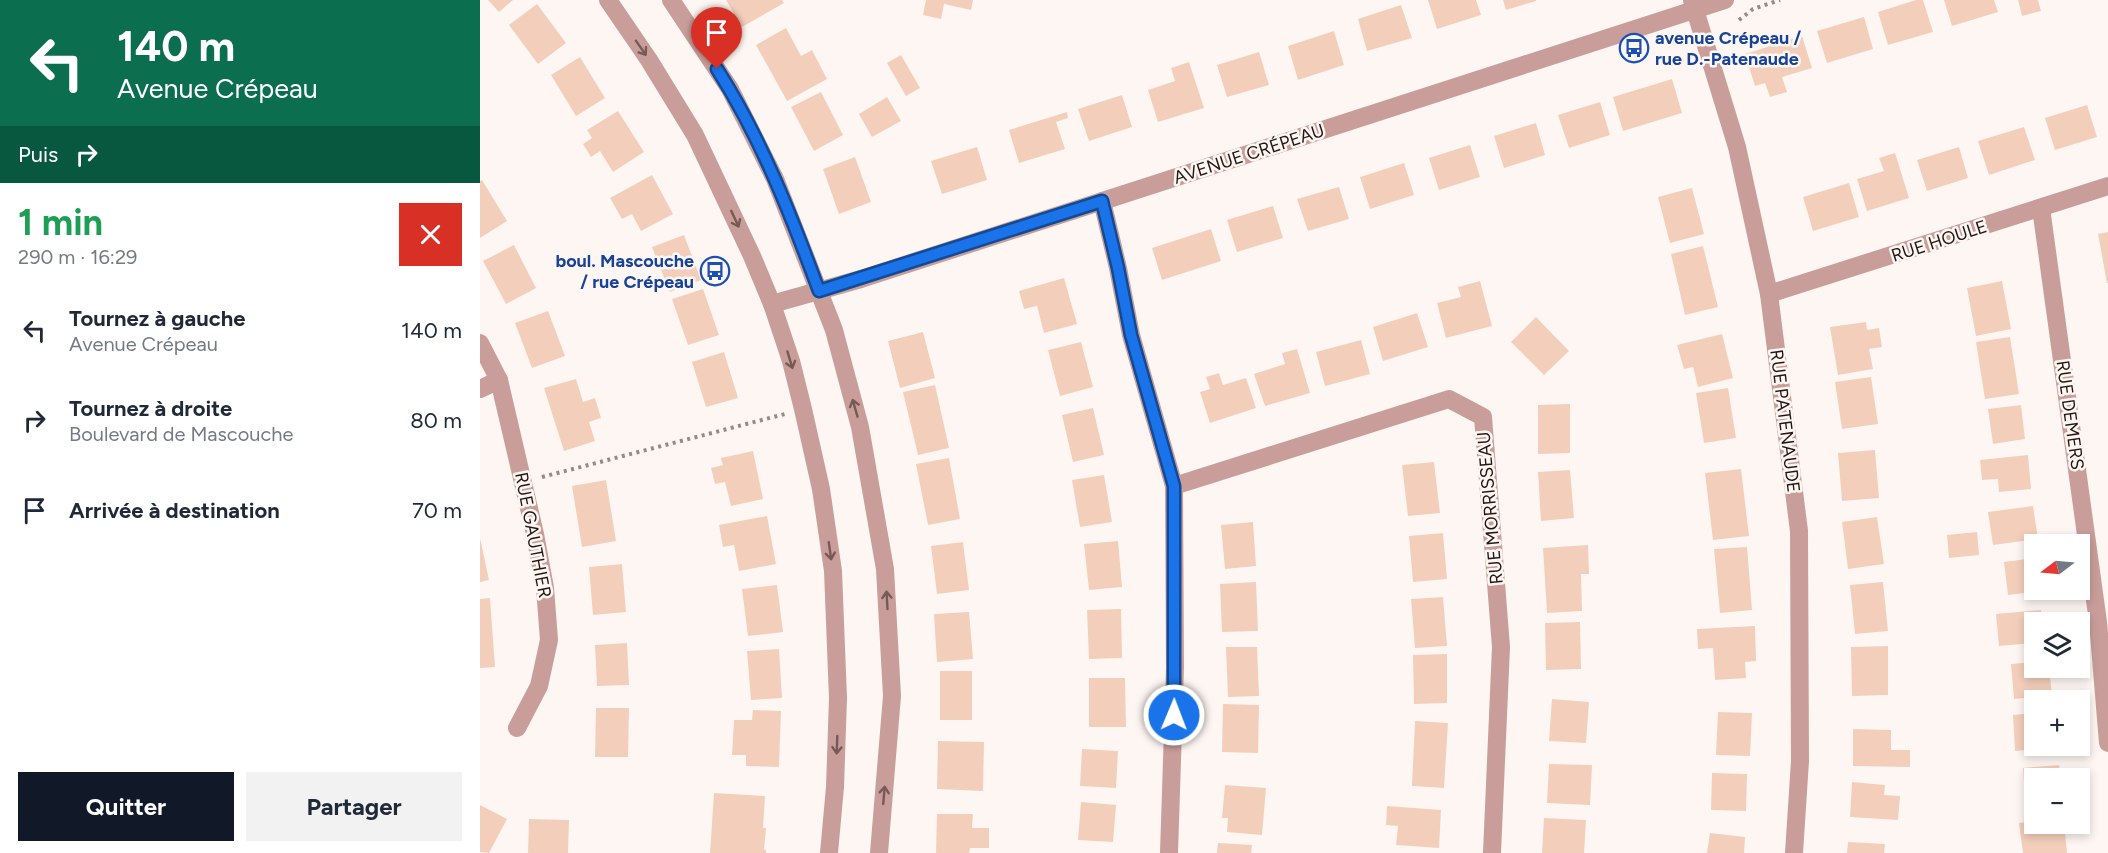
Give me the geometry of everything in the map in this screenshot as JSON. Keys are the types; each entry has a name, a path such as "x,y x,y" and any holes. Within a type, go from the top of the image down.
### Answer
{"street":[{"path":"608,0 649,60 695,135 752,255 772,304 803,409 821,489 833,571 838,698 835,787 829,853"},
{"path":"671,0 730,89 775,179 834,330 860,427 885,569 892,696 879,853"},
{"name":"AVENUE CRÉPEAU","path":"772,304 1102,201 1694,5 1725,0"},
{"name":"RUE PATENAUDE","path":"1694,5 1737,147 1769,294 1798,531 1800,761 1794,853"},
{"name":"RUE HOULE","path":"1769,294 2108,186"},
{"path":"1102,201 1131,335 1174,486 1175,668 1169,853"},
{"name":"RUE DEMERS","path":"2041,208 2103,622 2108,743"},
{"name":"RUE GAUTHIER","path":"480,343 499,380 545,588 549,640 539,686 517,728"},
{"path":"480,389 499,380"},
{"name":"RUE MORRISSEAU","path":"1174,486 1449,399 1483,417 1502,647 1492,853"}],"path":[{"path":"1739,20 1753,9 1780,0"},
{"path":"523,482 699,438 803,409"}],"building":[{"path":"488,0 513,0 499,12"},
{"path":"726,0 782,0 784,3 742,27"},
{"path":"926,0 973,0 971,10 944,4 941,19 923,15"},
{"path":"1428,0 1476,0 1481,15 1437,29"},
{"path":"1503,0 1536,0 1536,1 1506,10"},
{"path":"1916,0 1923,0 1933,32 1888,45 1878,12"},
{"path":"1944,0 1994,0 1998,12 1952,26"},
{"path":"2018,0 2038,0 2041,11 2022,16"},
{"path":"537,4 566,43 538,64 509,25"},
{"path":"1401,5 1412,38 1367,51 1358,19"},
{"path":"1864,17 1873,49 1827,63 1817,31"},
{"path":"786,28 801,56 812,50 827,79 787,101 756,45"},
{"path":"1334,31 1344,65 1298,80 1288,46"},
{"path":"1802,36 1812,68 1782,77 1787,92 1770,97 1765,83 1755,86 1745,54"},
{"path":"1259,52 1269,85 1227,97 1217,65"},
{"path":"901,55 920,88 906,96 887,63"},
{"path":"580,57 605,98 576,116 551,75"},
{"path":"1189,62 1204,108 1158,122 1148,90 1175,81 1171,68"},
{"path":"1672,79 1682,113 1623,131 1613,97"},
{"path":"821,92 843,135 814,151 791,107"},
{"path":"1122,95 1132,127 1089,141 1078,109"},
{"path":"887,97 901,121 872,137 859,114"},
{"path":"1600,102 1610,135 1569,148 1558,115"},
{"path":"2087,105 2097,137 2055,150 2045,118"},
{"path":"618,111 644,152 613,172 600,151 591,157 583,144 592,138 587,130"},
{"path":"1067,112 1068,118 1056,122 1065,149 1019,163 1009,130"},
{"path":"1536,123 1545,155 1504,168 1494,136"},
{"path":"2024,127 2035,160 1989,175 1978,141"},
{"path":"1470,145 1480,177 1439,190 1429,158"},
{"path":"977,147 987,180 942,194 931,161"},
{"path":"1959,147 1968,178 1927,191 1917,160"},
{"path":"1895,153 1909,198 1867,211 1857,179 1884,171 1879,158"},
{"path":"855,157 871,202 839,214 823,169"},
{"path":"1404,163 1414,195 1370,209 1360,177"},
{"path":"652,175 673,214 641,231 632,214 622,219 610,198"},
{"path":"482,180 507,221 480,238 480,181"},
{"path":"1849,183 1859,217 1813,231 1803,197"},
{"path":"1339,187 1349,219 1308,231 1297,199"},
{"path":"1692,188 1704,234 1670,243 1658,197"},
{"path":"1273,206 1283,238 1237,252 1227,220"},
{"path":"1211,229 1221,261 1162,280 1152,248"},
{"path":"2108,232 2108,283 2107,283 2098,234"},
{"path":"684,235 701,280 670,292 652,247"},
{"path":"514,245 536,288 506,304 483,261"},
{"path":"1703,246 1718,307 1685,315 1671,254"},
{"path":"1064,278 1077,324 1044,333 1037,306 1024,309 1019,291"},
{"path":"1480,281 1492,326 1446,338 1437,303 1461,297 1458,287"},
{"path":"2002,281 2011,329 1976,336 1967,288"},
{"path":"703,289 719,335 688,345 672,299"},
{"path":"548,311 565,356 532,368 515,323"},
{"path":"1417,313 1428,347 1383,361 1373,327"},
{"path":"1536,317 1569,351 1544,375 1511,342"},
{"path":"1866,322 1867,330 1879,328 1882,347 1869,349 1873,369 1838,375 1830,327"},
{"path":"923,332 935,378 900,388 888,341"},
{"path":"1722,334 1733,378 1698,387 1693,367 1684,369 1677,345"},
{"path":"2010,337 2019,394 1985,399 1976,342"},
{"path":"1361,340 1370,374 1325,386 1316,352"},
{"path":"1081,342 1093,387 1060,396 1048,350"},
{"path":"1297,349 1310,393 1265,406 1254,374 1285,364 1282,353"},
{"path":"724,352 738,398 706,407 692,362"},
{"path":"1219,373 1223,385 1246,378 1256,408 1210,423 1200,392 1210,389 1206,377"},
{"path":"1871,377 1878,424 1842,429 1835,382"},
{"path":"576,379 583,402 595,398 601,418 589,422 595,441 564,451 544,388"},
{"path":"935,385 949,448 918,455 903,392"},
{"path":"1728,388 1736,438 1704,443 1696,393"},
{"path":"1570,404 1570,453 1538,454 1538,405"},
{"path":"2021,405 2025,439 1993,444 1988,409"},
{"path":"1093,408 1104,455 1073,462 1062,415"},
{"path":"1875,450 1879,498 1842,501 1838,453"},
{"path":"753,451 763,499 731,506 725,482 715,484 711,468 723,465 721,458"},
{"path":"2028,455 2031,489 1999,492 1998,479 1982,480 1980,460"},
{"path":"949,458 960,519 928,525 916,464"},
{"path":"1434,462 1440,513 1408,516 1402,465"},
{"path":"1741,469 1749,536 1713,540 1705,473"},
{"path":"1570,470 1574,518 1541,521 1538,472"},
{"path":"1104,475 1112,522 1080,527 1072,480"},
{"path":"606,480 616,541 582,547 572,486"},
{"path":"2033,506 2037,534 2024,534 2024,541 1993,545 1988,512"},
{"path":"767,516 776,564 739,571 734,545 723,547 719,525"},
{"path":"1877,517 1884,564 1848,569 1842,522"},
{"path":"1253,522 1256,566 1225,569 1221,525"},
{"path":"1977,532 1979,555 1949,558 1947,535"},
{"path":"1443,533 1447,579 1413,582 1409,536"},
{"path":"480,538 489,580 480,582"},
{"path":"1118,541 1122,587 1089,590 1084,544"},
{"path":"963,542 969,590 937,594 931,546"},
{"path":"1588,545 1589,574 1581,574 1582,611 1547,613 1543,548"},
{"path":"1747,547 1752,610 1720,613 1714,549"},
{"path":"2024,559 2024,593 2008,595 2004,562"},
{"path":"622,564 626,612 593,615 589,567"},
{"path":"1256,582 1258,631 1222,632 1220,584"},
{"path":"1883,582 1888,631 1855,634 1850,585"},
{"path":"777,585 783,632 748,636 742,589"},
{"path":"1443,597 1447,646 1415,648 1411,599"},
{"path":"490,598 495,667 480,668 480,599"},
{"path":"1121,609 1122,658 1089,659 1087,610"},
{"path":"2041,610 2041,612 2024,612 2024,644 1999,646 1996,614"},
{"path":"969,612 973,659 937,662 934,614"},
{"path":"1580,622 1581,669 1546,670 1545,623"},
{"path":"1755,626 1756,661 1745,662 1746,678 1715,680 1713,648 1698,649 1697,629"},
{"path":"627,643 629,685 597,686 595,645"},
{"path":"1888,646 1888,695 1852,696 1851,647"},
{"path":"1226,647 1257,647 1259,696 1228,697"},
{"path":"779,649 782,698 751,700 747,651"},
{"path":"1447,654 1447,703 1414,704 1413,655"},
{"path":"2024,663 2024,678 2050,678 2051,690 2024,690 2024,698 2014,699 2011,664"},
{"path":"940,671 972,671 972,720 940,720"},
{"path":"1089,678 1125,678 1126,727 1089,727"},
{"path":"1552,699 1589,702 1586,743 1549,741"},
{"path":"1223,704 1259,705 1258,753 1222,752"},
{"path":"596,708 629,708 628,757 595,757"},
{"path":"753,710 781,711 779,767 746,766 746,755 732,755 734,720 752,720"},
{"path":"1718,712 1752,713 1750,756 1716,755"},
{"path":"2024,714 2024,750 2015,751 2013,715"},
{"path":"1415,721 1448,723 1444,788 1412,786"},
{"path":"1853,729 1891,730 1891,750 1910,750 1910,767 1853,766"},
{"path":"938,741 984,742 983,791 937,789"},
{"path":"1082,749 1118,751 1116,788 1080,786"},
{"path":"1549,764 1592,765 1590,805 1547,803"},
{"path":"2059,765 2059,768 2024,768 2024,780 2023,768"},
{"path":"1712,773 1747,774 1746,811 1711,810"},
{"path":"1852,782 1885,785 1884,795 1900,796 1898,820 1850,817"},
{"path":"1225,785 1266,788 1262,835 1227,832 1228,818 1222,818"},
{"path":"714,793 765,796 763,828 766,828 764,850 766,853 710,853"},
{"path":"1081,802 1116,805 1113,842 1078,840"},
{"path":"480,805 507,819 489,853 480,852"},
{"path":"1387,806 1441,810 1439,848 1396,845 1398,826 1386,825"},
{"path":"937,814 973,814 972,828 989,828 989,848 970,848 969,853 936,853"},
{"path":"1544,818 1586,820 1584,853 1542,853"},
{"path":"529,819 569,820 568,853 528,853"},
{"path":"2024,822 2024,834 2065,834 2067,853 2023,853 2019,823"},
{"path":"1710,833 1745,837 1744,853 1707,853"},
{"path":"1848,842 1885,844 1884,853 1847,853"},
{"path":"1218,843 1252,845 1251,853 1217,853"}],"place":[{"name":"avenue Crépeau / rue D.-Patenaude","path":"1634,48"},
{"name":"boul. Mascouche / rue Crépeau","path":"715,271"}],"route":[{"path":"717,69 730,89 775,179 819,291 1102,201 1131,335 1174,486 1174,715"}]}
